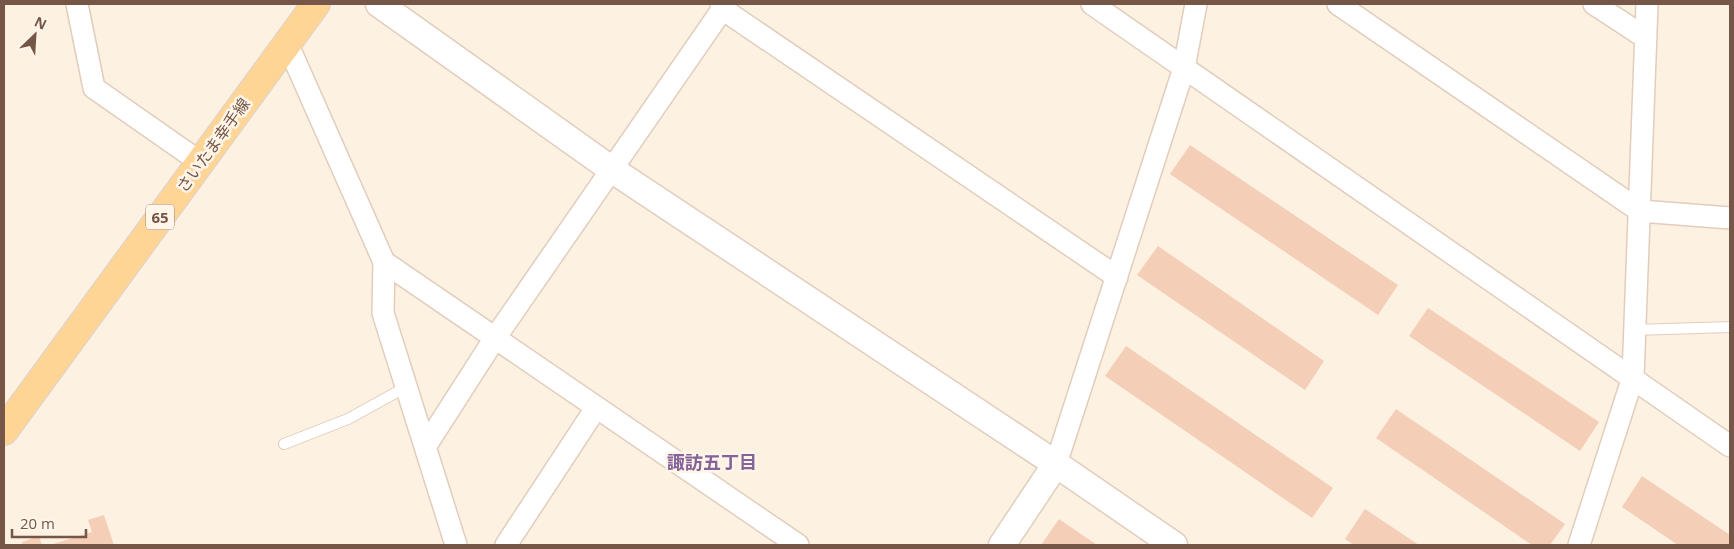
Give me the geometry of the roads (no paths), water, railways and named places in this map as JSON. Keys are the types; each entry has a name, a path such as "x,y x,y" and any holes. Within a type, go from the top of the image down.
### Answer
{"main road":[{"name":"さいたま幸手線","path":"4,431 316,4"}],"street":[{"path":"77,4 94,88 200,162"},
{"path":"379,4 611,169 1056,464 1174,545"},
{"path":"1092,4 1730,446"},
{"path":"1002,545 1056,464 1184,68 1196,4"},
{"path":"1338,4 1640,211 1730,218"},
{"path":"1594,4 1646,38"},
{"path":"1579,545 1633,377 1647,4"},
{"path":"425,446 495,338 724,6 1117,277"},
{"path":"287,43 384,262 383,313 456,545"},
{"path":"384,262 798,545"},
{"path":"506,545 596,408"}],"lane":[{"path":"1635,330 1730,327"},
{"path":"284,444 348,419 406,387"}],"district":[{"name":"諏訪五丁目","path":"712,462"}]}
